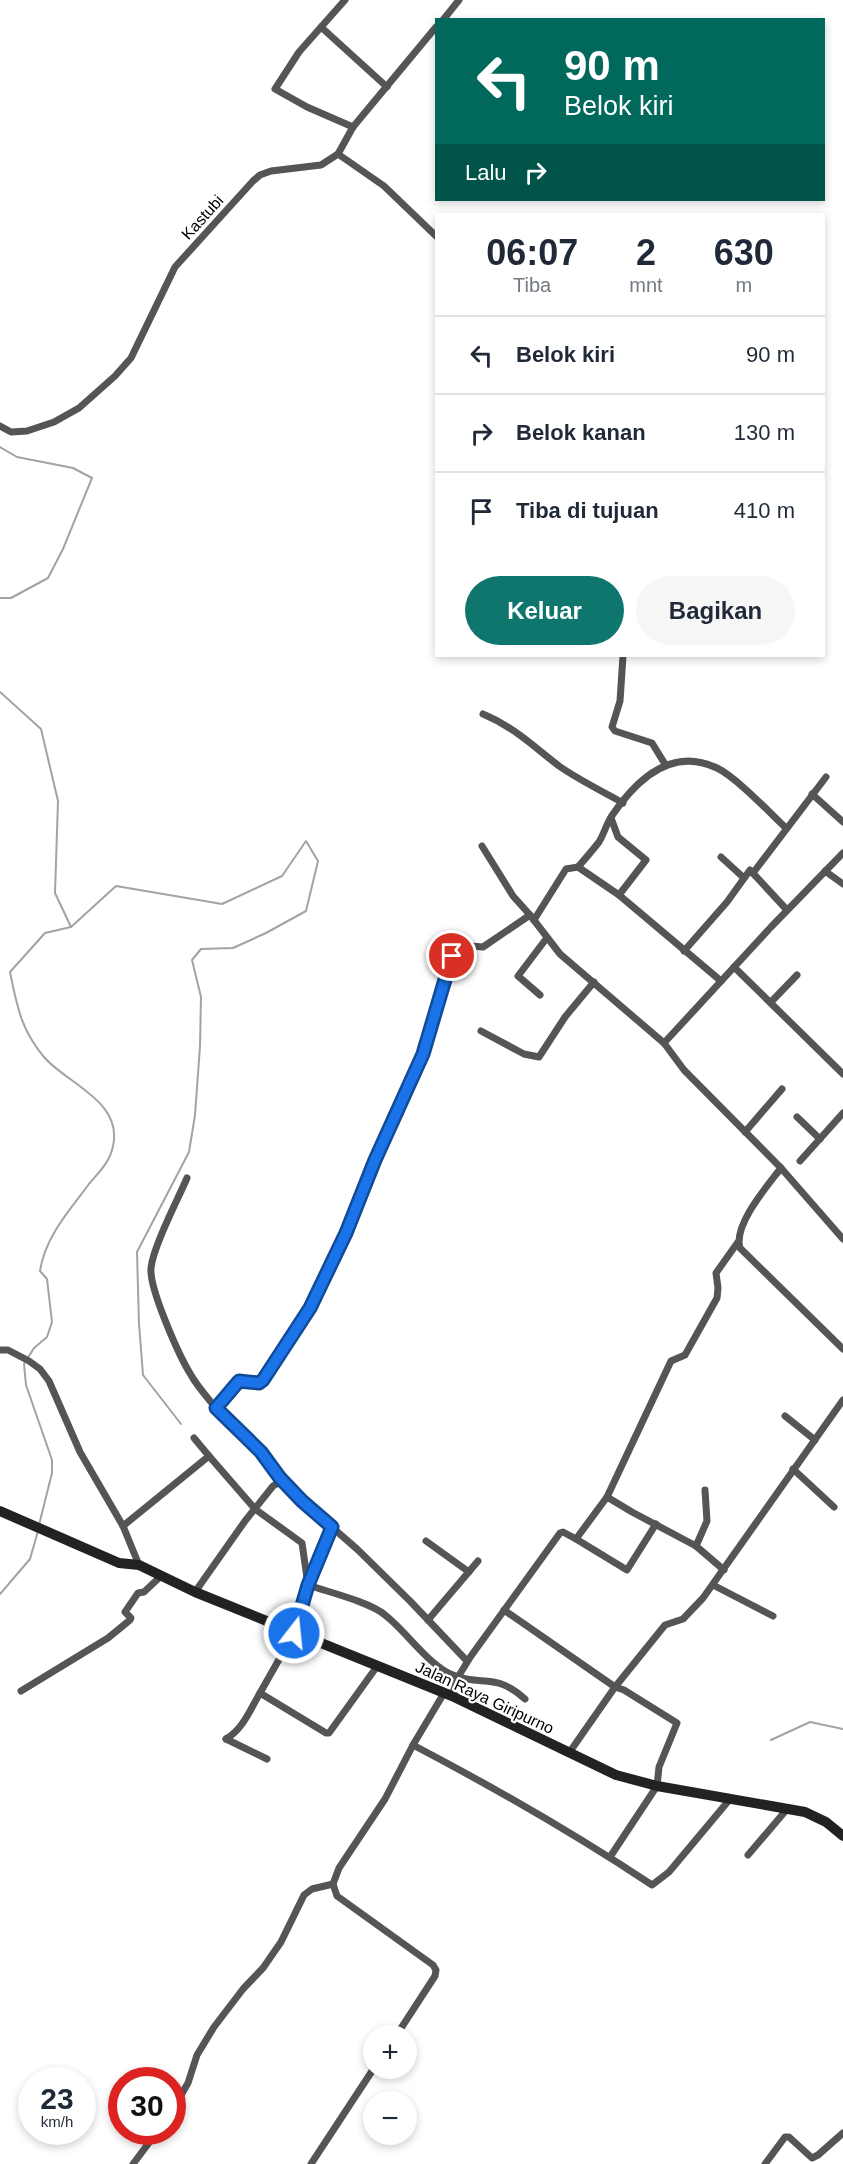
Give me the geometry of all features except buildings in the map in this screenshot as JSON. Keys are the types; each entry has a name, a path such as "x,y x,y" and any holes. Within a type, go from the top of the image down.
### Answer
{"main road":[{"name":"Jalan Raya Giripurno","path":"0,1510 119,1563 139,1565 195,1592 448,1694 616,1775 657,1786 805,1812 820,1818 843,1836"}],"street":[{"path":"345,0 284,73 276,90 353,127"},
{"path":"444,18 456,1"},
{"path":"321,27 387,87"},
{"path":"435,28 353,127 338,154 384,186 435,235"},
{"name":"Kastubi","path":"0,426 10,432 27,431 54,422 92,398 130,358 175,267 253,181 266,172 321,165 338,154"},
{"path":"623,657 620,701 612,727 615,731 652,743 665,764"},
{"path":"483,714 519,732 561,767 623,803"},
{"path":"578,867 599,841 610,818 640,783 665,764 690,761 716,767 786,828"},
{"path":"684,951 727,902 826,777"},
{"path":"812,795 843,822"},
{"path":"610,818 618,837 645,858 646,862 619,895"},
{"path":"482,846 513,896 546,939 560,954 664,1043 684,1070 782,1168 843,1239"},
{"path":"664,1043 843,853"},
{"path":"721,858 744,878"},
{"path":"743,862 787,910"},
{"path":"216,1408 239,1381 259,1383 263,1380 310,1308 346,1233 375,1160 423,1054 456,947 462,944 483,947 532,918 566,869 578,867 619,895 721,981"},
{"path":"825,871 843,884"},
{"path":"540,995 518,975 546,939"},
{"path":"734,967 843,1074"},
{"path":"771,1002 797,975"},
{"path":"481,1031 524,1054 539,1057 565,1017 594,982"},
{"path":"745,1132 782,1089"},
{"path":"800,1161 843,1113"},
{"path":"797,1117 820,1139"},
{"path":"576,1539 607,1497 670,1362 685,1355 717,1298 716,1273 738,1242 751,1207 782,1168"},
{"path":"187,1178 159,1243 151,1272 161,1310 191,1375 216,1408 261,1452 280,1478 428,1620 467,1661"},
{"path":"738,1242 740,1248 843,1348"},
{"path":"0,1350 4,1349 29,1361 40,1369 49,1381 80,1452 123,1526 139,1565"},
{"path":"569,1753 615,1687 665,1625 683,1618 693,1610 724,1570 843,1400"},
{"path":"785,1416 815,1440"},
{"path":"194,1438 208,1456 257,1506 303,1543 309,1582"},
{"path":"123,1526 208,1456"},
{"path":"794,1469 834,1507"},
{"path":"195,1592 273,1486 280,1482 293,1491"},
{"path":"696,1546 707,1521 705,1490"},
{"path":"607,1497 696,1546 724,1570"},
{"path":"403,2025 435,1976 436,1970 433,1965 337,1896 333,1884 339,1868 385,1799 413,1745 448,1694 467,1661 561,1532 626,1570 656,1524"},
{"path":"267,1759 226,1739 235,1734 241,1726 294,1633 309,1582 332,1527"},
{"path":"426,1541 469,1572"},
{"path":"428,1620 478,1561"},
{"path":"21,1691 108,1638 130,1620 125,1612 138,1593 144,1592 161,1576"},
{"path":"309,1582 381,1612 448,1673 459,1674 467,1680 500,1682 525,1699"},
{"path":"712,1585 773,1616"},
{"path":"504,1610 615,1687 624,1690 676,1722 677,1728 660,1765 657,1786 610,1857"},
{"path":"260,1693 328,1733 378,1665"},
{"path":"413,1745 482,1781 610,1857 652,1885 669,1872 730,1799"},
{"path":"747,1855 788,1808"},
{"path":"186,2086 197,2055 208,2036 275,1951 304,1895 312,1889 333,1884"},
{"path":"311,2164 367,2079"},
{"path":"765,2164 785,2137 789,2137 812,2158 818,2156 843,2133"},
{"path":"133,2164 147,2145"}],"waterway":[{"path":"0,447 17,457 73,468 92,478 63,549 48,578 11,598 0,598"},
{"path":"0,692 41,729 58,801 55,893 71,927 116,886 222,904 282,876 306,841 318,861 306,911 233,948 201,949 192,960 201,997 195,1115 189,1152 137,1252 143,1375 181,1424"},
{"path":"39,1525 52,1473 52,1460 26,1385 24,1364 34,1348 47,1337 52,1322 47,1279 40,1271 52,1236 109,1157 113,1146 114,1130 110,1117 102,1105 54,1067 36,1047 21,1017 10,972 45,933 71,927"},
{"path":"0,1594 30,1559 38,1531"},
{"path":"771,1740 810,1722 843,1729"}],"route":[{"path":"294,1633 308,1585 332,1527 302,1501 280,1478 261,1452 216,1408 239,1381 259,1383 263,1380 310,1308 346,1233 375,1160 423,1054 452,956"}]}
